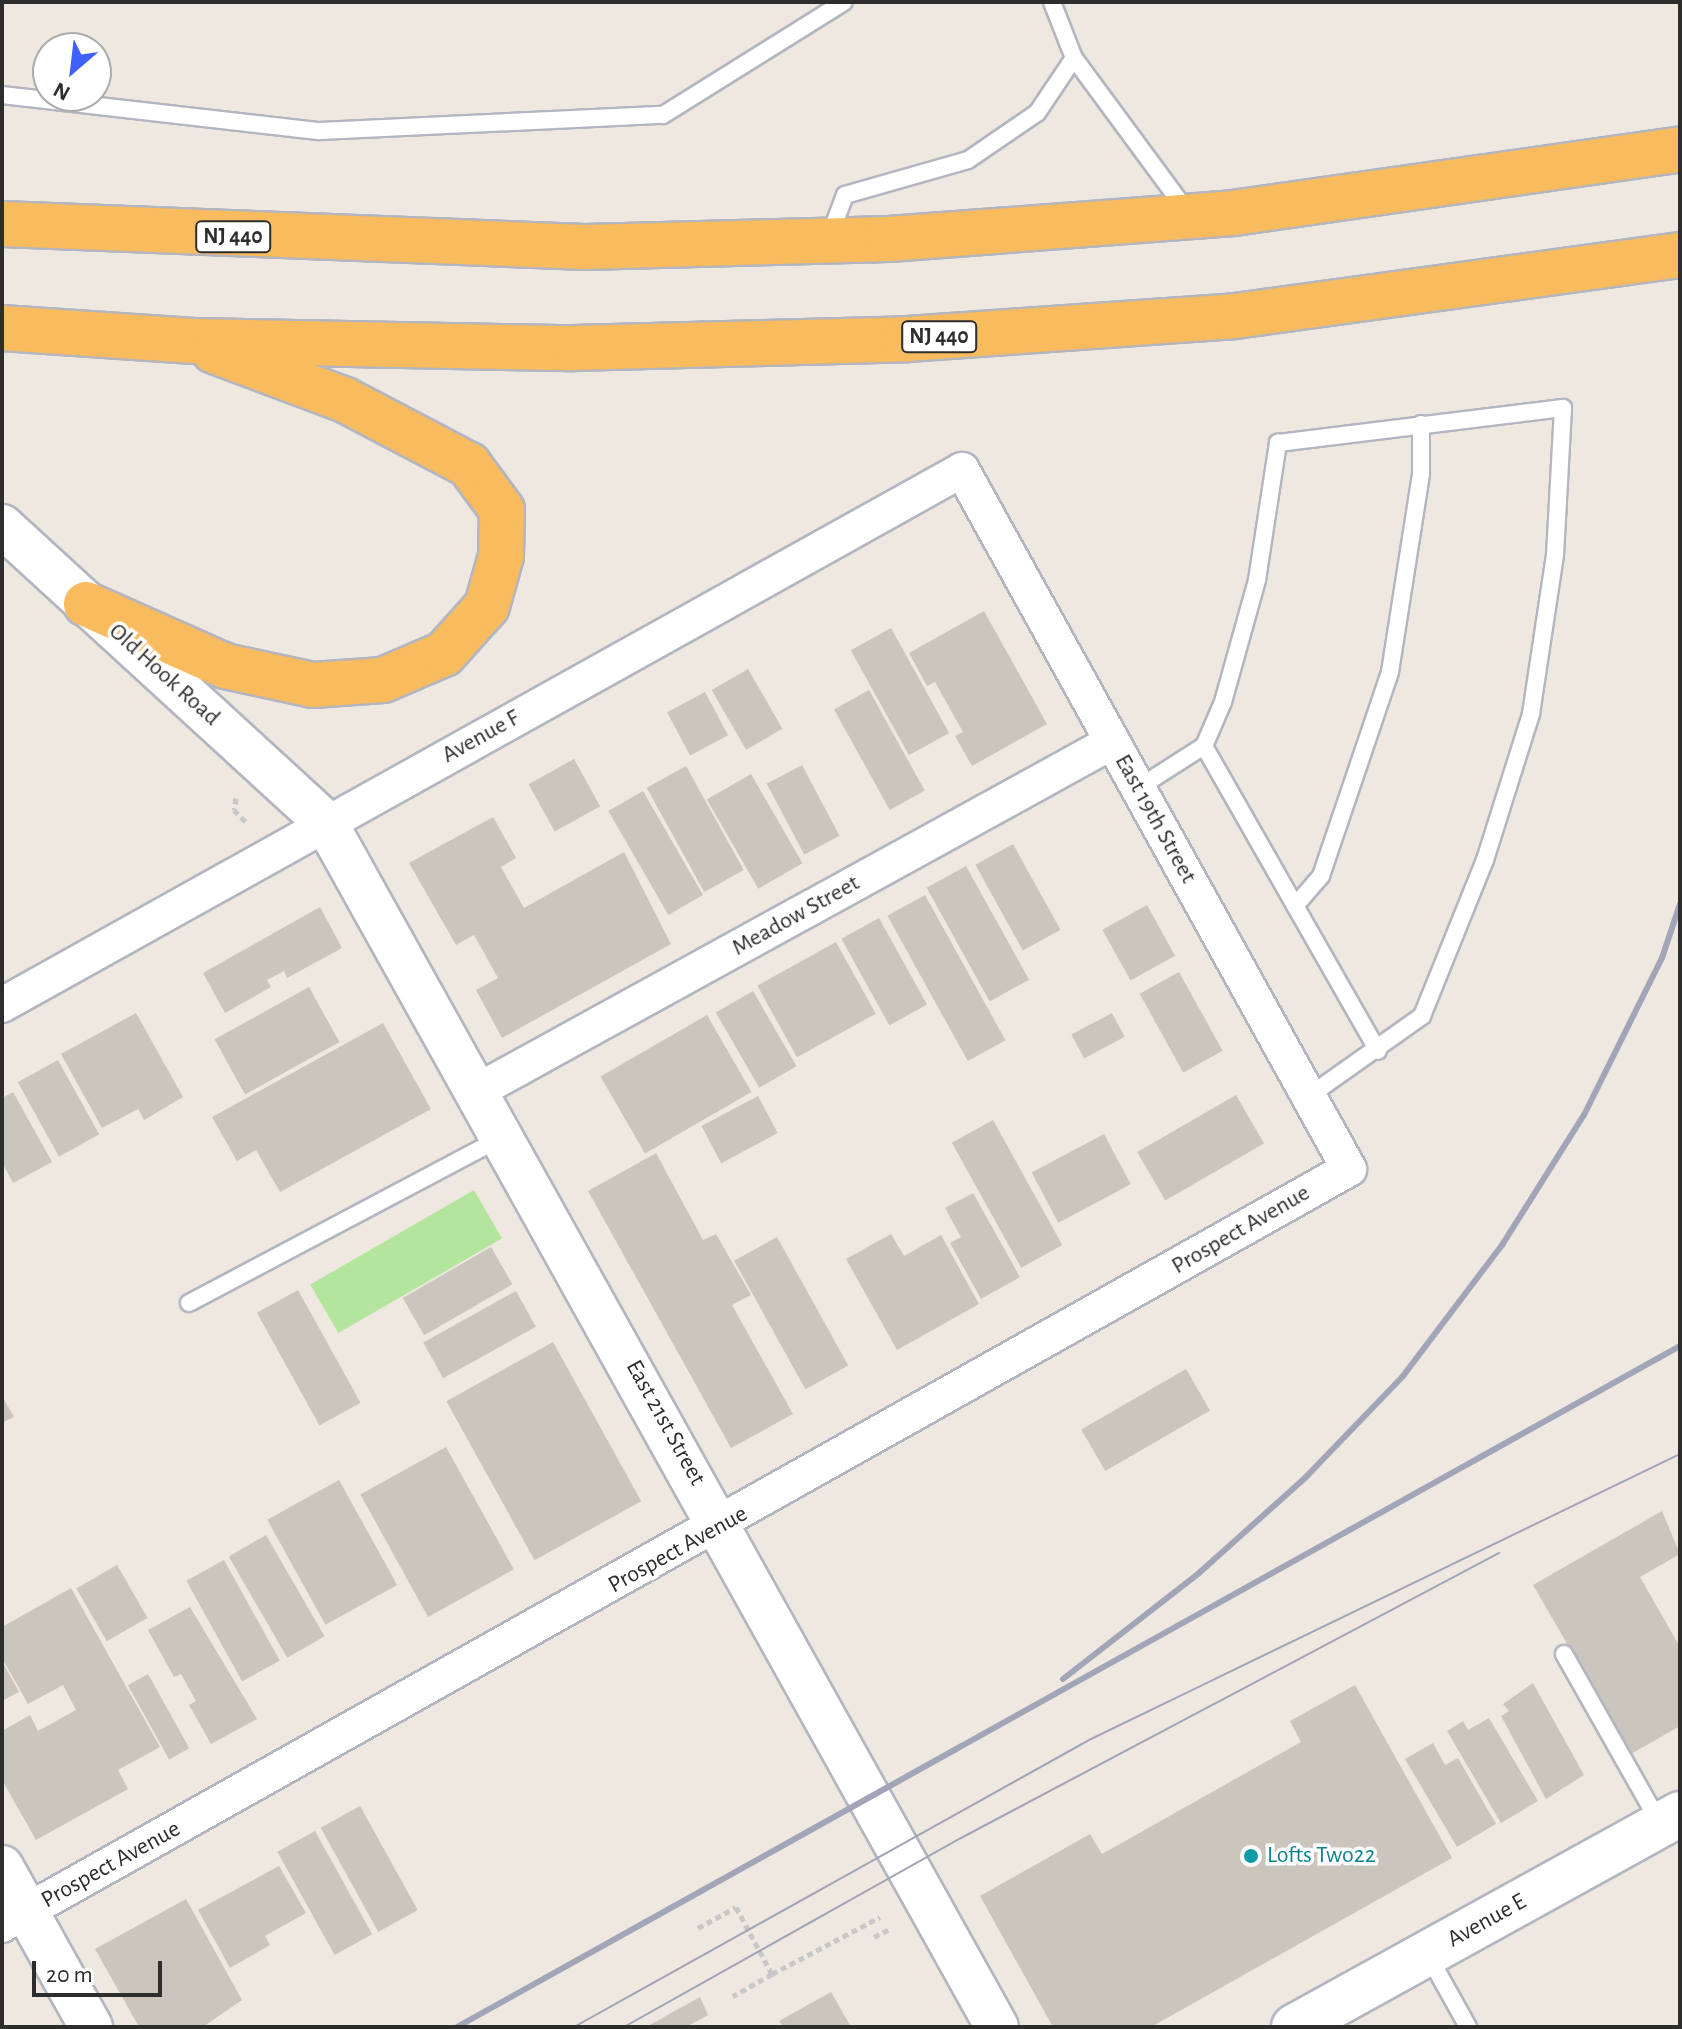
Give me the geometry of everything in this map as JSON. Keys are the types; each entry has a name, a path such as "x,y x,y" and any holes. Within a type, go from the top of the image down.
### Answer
{"highway":[{"name":"NJ 440","path":"2,224 555,246 828,241 1192,216 1565,170 1680,149"},
{"name":"NJ 440","path":"2,328 194,341 573,348 908,339 1235,316 1680,255"},
{"path":"86,604 225,666 313,685 383,680 444,654 487,606 501,556 502,510 469,465 414,431 194,341"}],"main road":[{"name":"Avenue E","path":"1294,2027 1670,1820"}],"street":[{"name":"East 19th Street","path":"962,470 1349,1169"},
{"name":"Avenue F","path":"2,1005 962,470"},
{"name":"Old Hook Road","path":"2,526 326,823"},
{"name":"Meadow Street","path":"479,1090 1112,742"},
{"name":"East 21st Street","path":"326,823 479,1090 502,1137 997,2027"},
{"name":"Prospect Avenue","path":"14,1918 721,1526 1349,1169"},
{"path":"2,1867 14,1918 91,2027"}],"lane":[{"path":"2,95 320,131 663,115 844,2"},
{"path":"1052,2 1074,58 1192,216"},
{"path":"828,241 845,195 968,160 1037,113 1074,58"},
{"path":"1138,788 1204,746 1257,580 1278,443 1563,408 1555,555 1531,714 1485,860 1422,1016 1378,1051 1309,1096"},
{"path":"1295,906 1321,876 1390,672 1421,473 1421,424"},
{"path":"1204,746 1378,1051"},
{"path":"189,1303 502,1137"},
{"path":"1564,1654 1670,1820"},
{"path":"1427,1954 1468,2027"}],"path":[{"path":"698,1928 736,1907 772,1974"},
{"path":"733,1996 880,1917"},
{"path":"874,1937 888,1930"}],"green space":[{"path":"474,1190 502,1238 338,1333 310,1284"}],"building":[{"path":"984,611 1047,724 972,766 955,736 963,732 935,682 927,686 909,653"},
{"path":"891,628 949,733 909,755 851,650"},
{"path":"748,669 783,729 746,750 712,690"},
{"path":"869,690 925,791 890,810 834,709"},
{"path":"705,692 728,735 690,755 667,712"},
{"path":"574,759 600,806 555,831 529,784"},
{"path":"802,765 840,836 804,854 767,784"},
{"path":"686,766 744,870 704,892 647,788"},
{"path":"751,774 803,863 758,889 707,800"},
{"path":"643,791 703,895 668,915 608,811"},
{"path":"493,817 516,858 501,867 524,908 624,852 671,944 502,1038 476,990 498,978 474,935 456,945 409,863"},
{"path":"1013,844 1061,930 1023,951 975,865"},
{"path":"966,866 1029,980 990,1002 927,888"},
{"path":"925,895 1005,1040 968,1061 887,916"},
{"path":"1147,905 1175,956 1131,980 1102,930"},
{"path":"320,907 342,948 287,978 284,971 267,980 271,987 225,1013 203,973"},
{"path":"879,918 927,1005 889,1025 841,939"},
{"path":"836,942 876,1014 797,1057 757,986"},
{"path":"1179,972 1223,1051 1183,1073 1140,994"},
{"path":"309,987 340,1042 245,1094 215,1039"},
{"path":"753,991 797,1066 759,1088 716,1012"},
{"path":"136,1013 183,1097 144,1120 138,1109 102,1128 61,1054"},
{"path":"1112,1013 1125,1037 1084,1058 1071,1035"},
{"path":"707,1015 752,1092 645,1154 600,1076"},
{"path":"383,1023 431,1109 280,1192 256,1150 237,1161 212,1117"},
{"path":"58,1060 99,1134 59,1157 18,1082"},
{"path":"13,1092 52,1162 13,1183 2,1162 2,1098"},
{"path":"1236,1095 1264,1143 1165,1200 1137,1152"},
{"path":"758,1096 778,1133 721,1163 701,1126"},
{"path":"993,1120 1062,1245 1021,1268 952,1143"},
{"path":"1104,1134 1131,1184 1058,1223 1032,1172"},
{"path":"656,1153 703,1240 716,1234 751,1295 732,1305 793,1414 731,1448 588,1191"},
{"path":"973,1193 1020,1277 981,1299 950,1243 961,1237 945,1208"},
{"path":"891,1234 904,1256 941,1235 979,1304 897,1350 846,1259"},
{"path":"777,1237 848,1366 805,1389 734,1261"},
{"path":"491,1247 512,1284 424,1335 403,1298"},
{"path":"298,1290 361,1403 319,1426 257,1313"},
{"path":"516,1291 536,1327 443,1378 423,1342"},
{"path":"553,1342 641,1501 535,1560 446,1401"},
{"path":"1186,1369 1210,1411 1105,1471 1081,1430"},
{"path":"2,1396 14,1417 2,1423"},
{"path":"446,1447 514,1569 428,1617 360,1495"},
{"path":"339,1480 397,1585 325,1625 267,1520"},
{"path":"1662,1511 1680,1554 1640,1577 1680,1647 1680,1726 1631,1754 1533,1585"},
{"path":"266,1535 324,1636 287,1658 229,1556"},
{"path":"224,1560 280,1661 242,1681 186,1581"},
{"path":"117,1565 148,1618 107,1641 76,1588"},
{"path":"71,1588 160,1747 118,1770 128,1789 36,1840 2,1780 2,1731 30,1715 38,1731 76,1710 63,1685 28,1704 2,1658 2,1627"},
{"path":"190,1607 257,1719 211,1744 189,1705 196,1701 181,1674 174,1677 148,1630"},
{"path":"2,1661 19,1692 2,1701"},
{"path":"148,1674 189,1748 169,1759 128,1685"},
{"path":"1533,1683 1584,1775 1546,1799 1501,1716 1509,1711 1503,1704"},
{"name":"Lofts Two22","path":"1355,1685 1452,1858 1151,2027 1053,2027 980,1896 1090,1834 1102,1854 1301,1742 1290,1721"},
{"path":"1489,1718 1538,1801 1501,1823 1447,1731 1463,1721 1468,1730"},
{"path":"1433,1743 1445,1765 1458,1758 1496,1824 1457,1847 1405,1759"},
{"path":"360,1806 418,1910 378,1932 321,1828"},
{"path":"315,1831 372,1934 335,1955 277,1852"},
{"path":"279,1866 306,1913 265,1936 270,1945 230,1968 198,1910"},
{"path":"186,1899 242,2000 203,2027 139,2027 95,1949"},
{"path":"831,1992 851,2027 783,2027 779,2021"},
{"path":"700,1997 708,2015 686,2027 646,2027"}],"tram line":[{"path":"574,2027 1091,1739 1680,1454"},
{"path":"624,2027 961,1838 1499,1553"}],"railway":[{"path":"1063,1679 1199,1573 1305,1478 1403,1376 1502,1245 1584,1115 1662,958 1680,904"},
{"path":"457,2027 1680,1346"}],"place":[{"name":"Lofts Two22","path":"1251,1856"}]}
